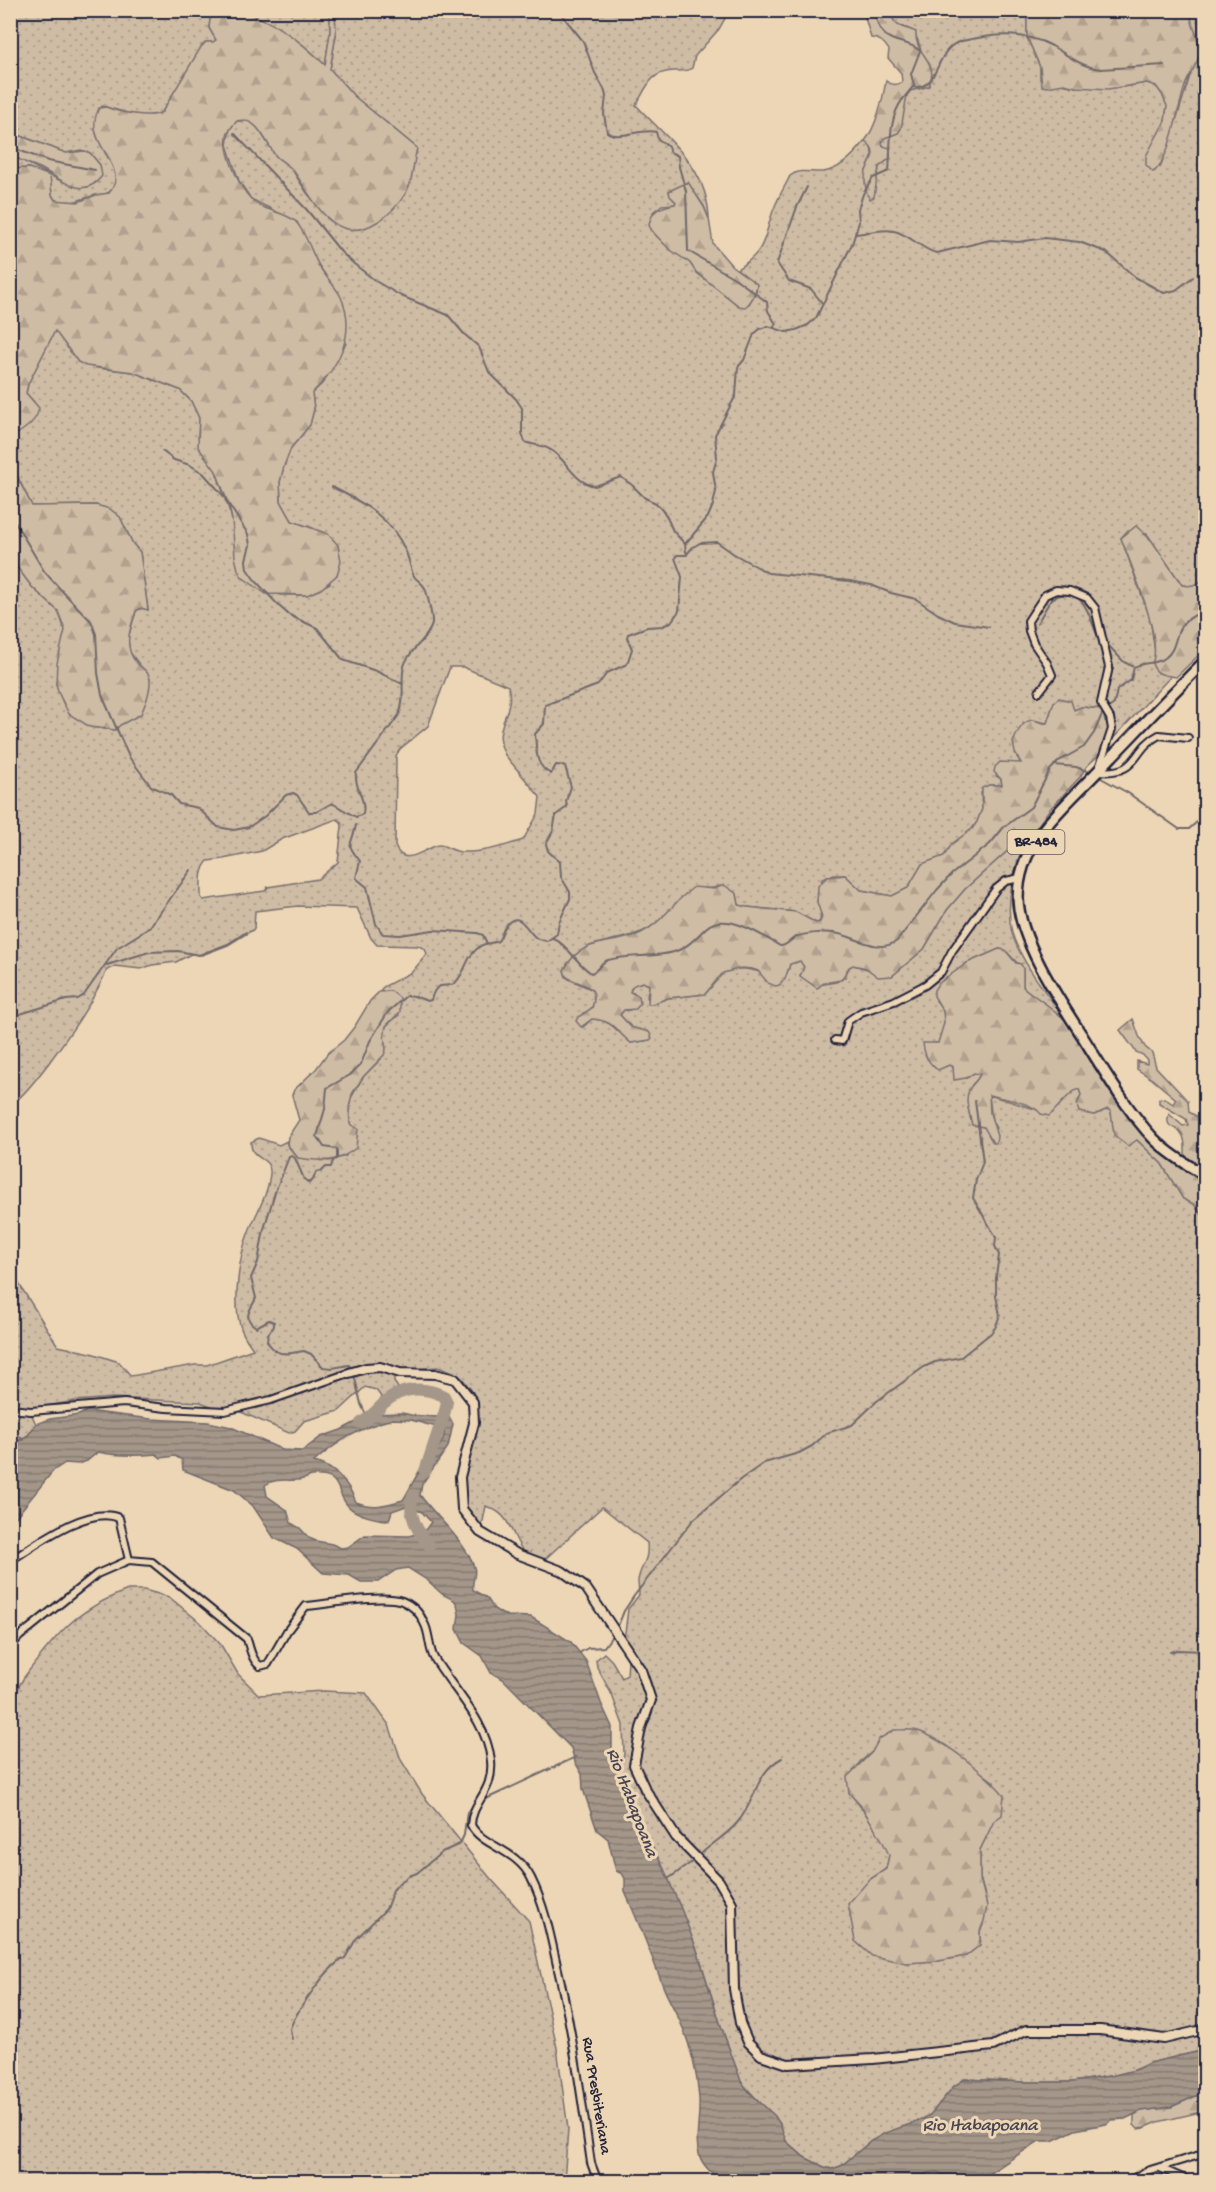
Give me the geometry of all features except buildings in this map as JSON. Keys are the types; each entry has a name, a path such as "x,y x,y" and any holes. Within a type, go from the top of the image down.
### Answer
{"main road":[{"name":"BR-484","path":"1206,660 1039,835 1023,866 1020,878 1020,916 1025,932 1073,1023 1146,1130 1174,1156 1206,1176"}],"street":[{"path":"1039,692 1052,675 1034,644 1028,621 1045,595 1056,590 1070,591 1087,598 1095,608 1109,667 1101,703 1110,718 1112,729 1098,771 1121,770 1130,765 1143,746 1159,735 1188,738"},
{"path":"835,1040 842,1041 848,1021 861,1012 894,1001 925,985 941,972 952,951 996,889 1006,881 1020,878"},
{"path":"10,1409 31,1411 124,1403 225,1411 271,1401 353,1372 380,1368 400,1373 435,1374 455,1379 473,1402 474,1423 460,1477 462,1509 480,1532 517,1554 562,1571 586,1587 641,1670 651,1700 641,1728 634,1765 645,1789 676,1837 719,1881 732,1903 734,1989 740,2023 747,2042 761,2055 788,2064 799,2064 873,2059 993,2046 1026,2031 1100,2030 1164,2039 1206,2029"},
{"path":"10,1561 62,1529 98,1515 111,1515 118,1518 129,1560 97,1574 20,1636 10,1647"},
{"name":"Rua Presbiteriana","path":"129,1560 152,1562 239,1632 247,1639 251,1654 260,1666 268,1664 287,1631 306,1606 384,1599 400,1600 417,1611 425,1624 433,1655 484,1733 491,1761 490,1779 486,1792 471,1816 471,1825 482,1837 516,1858 531,1877 547,1921 569,2013 591,2163 598,2181"},
{"path":"1127,2181 1159,2167 1206,2152"},
{"path":"1159,2167 1192,2181"}],"green space":[{"path":"236,10 263,19 296,39 325,65 330,33 330,11 335,11 336,35 330,69 354,96 417,148 410,184 396,206 377,222 362,229 349,229 338,226 328,218 293,170 275,155 260,131 250,122 237,121 227,136 230,160 246,194 256,203 285,215 299,225 319,266 340,295 345,309 347,322 343,348 330,372 312,393 314,409 310,425 291,448 280,482 281,501 292,521 328,534 338,545 341,561 337,575 321,589 307,595 266,594 242,577 235,557 232,519 228,503 216,471 198,447 199,418 191,401 180,390 133,372 86,366 78,362 55,331 28,384 26,393 39,408 38,413 29,426 11,437 11,169 29,168 50,176 52,195 55,200 78,202 109,193 114,186 115,179 112,164 95,129 96,114 99,108 106,107 143,115 162,112 201,47 206,42 216,40 209,28 211,11"},
{"path":"11,11 211,11 209,28 216,40 206,42 162,112 156,115 140,116 102,106 96,119 95,129 114,171 116,179 114,186 106,194 73,202 62,201 55,200 52,195 50,176 29,168 11,169 10,154 59,180 80,187 88,187 97,182 100,165 90,153 81,150 66,153 11,132"},
{"path":"238,11 330,11 330,33 325,65 285,32"},
{"path":"335,11 729,11 719,29 695,56 692,68 685,71 665,72 654,77 636,105 673,143 694,169 707,201 709,219 704,206 688,183 669,191 670,196 676,202 662,205 653,212 651,230 669,248 690,263 696,272 739,306 749,304 757,285 737,269 760,248 775,206 790,176 798,172 829,171 852,156 865,141 870,145 872,155 866,171 876,182 879,167 890,158 882,143 884,138 898,133 909,91 923,88 922,61 918,41 912,31 896,23 890,11 1027,11 1027,37 1040,67 1040,80 1076,87 1123,87 1147,83 1156,86 1167,106 1165,121 1157,138 1160,168 1199,45 1191,23 1190,11 1205,11 1206,205 1202,203 1201,216 1206,222 1205,576 1195,585 1182,585 1147,534 1127,531 1121,538 1150,618 1158,673 1171,676 1110,742 1110,724 1105,721 1102,709 1082,707 1074,710 1054,702 1047,723 1033,720 1017,757 1021,763 1013,764 996,776 1001,779 1002,785 989,785 981,793 982,809 972,829 952,844 944,856 922,864 908,888 892,896 861,890 845,875 833,875 822,879 817,902 821,910 820,922 816,923 796,912 739,905 737,894 720,886 701,888 684,898 648,929 591,946 572,959 564,970 566,977 593,990 594,1003 589,1012 583,1013 583,1027 592,1019 605,1021 631,1043 644,1041 620,1015 624,1010 630,1010 636,994 630,992 632,985 643,982 649,985 647,997 652,1004 668,998 705,994 720,975 735,969 752,970 785,979 790,964 800,961 804,971 800,975 819,985 836,982 845,977 849,967 853,965 892,976 924,949 947,910 965,889 1013,846 1026,842 1017,863 1010,898 1012,933 1022,956 1068,1023 1023,987 1023,969 1005,950 999,949 967,963 942,981 936,1001 944,1016 943,1033 938,1043 934,1043 925,1055 935,1068 949,1065 966,1078 974,1073 980,1073 970,1090 969,1110 972,1124 984,1127 991,1137 996,1128 992,1121 989,1095 1038,1110 1075,1089 1079,1089 1081,1095 1078,1102 1094,1115 1108,1109 1111,1112 1115,1135 1121,1141 1137,1140 1162,1164 1183,1199 1194,1204 1205,1219 1205,2050 1149,2063 1135,2070 1115,2075 1073,2082 965,2079 954,2086 930,2115 871,2141 841,2166 832,2169 804,2157 786,2141 780,2124 741,2082 697,1950 664,1869 622,1789 617,1772 624,1755 623,1725 596,1660 604,1653 612,1661 622,1678 627,1675 628,1660 623,1649 628,1609 639,1595 638,1580 646,1559 647,1543 602,1507 545,1559 529,1556 524,1552 504,1518 489,1507 486,1506 483,1521 477,1529 463,1507 463,1490 477,1406 473,1392 462,1378 454,1372 437,1367 408,1370 394,1378 394,1382 403,1395 385,1402 376,1390 365,1387 339,1411 304,1421 295,1431 289,1433 241,1412 217,1408 200,1402 113,1398 75,1401 29,1409 36,1424 30,1434 15,1442 11,1451 11,1271 58,1346 119,1362 131,1376 207,1365 253,1349 242,1332 238,1316 238,1280 245,1243 264,1198 270,1168 254,1152 251,1142 259,1138 279,1145 287,1141 287,1145 298,1158 329,1161 346,1156 350,1100 363,1077 381,1059 386,1026 399,1015 391,991 379,992 383,987 412,972 427,954 425,949 419,946 377,945 371,938 357,908 298,906 255,911 254,929 228,945 202,955 191,954 176,962 141,969 115,966 107,970 87,1007 64,1042 31,1086 11,1105 10,537 17,567 32,587 58,611 62,620 65,630 56,684 63,703 90,727 115,730 141,714 150,679 129,651 128,638 136,611 141,608 148,610 140,552 133,544 120,517 96,505 32,506 11,463 11,437 33,420 34,402 26,393 28,384 55,330 78,362 97,368 133,372 180,390 191,401 199,418 198,437 216,471 232,519 280,595 307,595 330,583 313,528 292,521 281,501 280,482 291,448 310,425 314,409 312,393 323,383 346,343 340,296 319,266 297,222 251,199 239,181 227,145 230,128 237,121 250,121 258,128 276,156 291,168 307,193 333,224 414,161 417,148 354,96 330,69 336,35","holes":["450,667 463,667 508,686 510,696 501,728 501,745 505,755 540,797 538,814 523,840 493,849 469,852 459,852 440,845 417,855 404,856 395,846 396,756 400,749 428,726","337,819 341,822 338,862 318,879 268,887 265,891 203,900 201,878 208,861 262,851 282,839","936,1739 994,1782 994,1820 980,1850 980,1878 985,1895 980,1945 966,1956 906,1963 869,1880 886,1869 889,1855 872,1822 849,1792 859,1763 872,1752"]},
{"path":"863,11 890,11 897,24 916,32 916,40 929,64 932,77 929,86 910,91 907,95 901,129 898,133 884,138 882,143 883,146 890,148 890,158 879,167 874,197 870,199 865,178 873,152 865,141 876,121 886,81 894,84 902,82 901,73 888,58 887,47 880,40 871,38"},
{"path":"1027,11 1190,11 1200,46 1199,56 1185,86 1169,146 1159,166 1153,172 1146,165 1146,156 1165,121 1167,106 1156,86 1147,83 1108,89 1064,84 1042,86 1040,67 1027,37"},
{"path":"10,132 66,153 85,151 90,153 100,165 102,176 87,187 71,186 11,154"},
{"path":"688,182 709,219 713,244 732,266 757,284 753,297 745,307 739,306 696,272 690,263 669,249 651,230 649,225 652,215 661,208 676,202 670,196 669,191"},
{"path":"10,463 32,506 96,505 110,509 120,517 133,544 140,552 148,610 141,608 136,611 129,644 132,656 149,676 149,690 141,714 115,730 90,727 69,714 59,694 56,684 57,663 65,630 58,611 32,587 17,567 11,537"},
{"path":"1136,526 1152,541 1182,585 1195,585 1205,576 1205,649 1176,677 1164,675 1153,667 1154,652 1150,620 1121,538"},
{"path":"1059,698 1071,701 1074,710 1081,707 1102,709 1105,721 1110,724 1103,751 1049,810 1026,842 1013,846 965,889 947,910 924,949 892,976 878,977 866,968 853,965 849,967 841,980 824,983 817,988 800,976 804,967 800,961 790,964 785,979 780,985 775,986 768,983 758,971 742,968 723,973 705,994 668,998 652,1004 648,1004 649,985 643,982 632,987 630,992 639,996 640,1003 636,1009 624,1010 620,1015 631,1027 649,1032 652,1038 631,1043 605,1021 592,1019 581,1027 576,1021 578,1017 592,1008 594,994 588,986 566,976 564,970 572,959 580,951 589,947 641,933 694,887 714,889 724,885 737,894 739,905 796,912 816,923 820,922 822,917 817,902 818,886 827,877 845,875 861,890 892,896 908,888 922,864 944,856 952,844 972,829 982,809 982,788 989,785 1002,785 1001,779 994,772 995,767 1000,762 1021,763 1015,753 1013,742 1020,728 1026,722 1033,720 1047,723 1054,702"},
{"path":"999,949 1005,950 1016,963 1021,964 1023,987 1059,1014 1085,1044 1145,1133 1182,1169 1205,1181 1205,1219 1194,1204 1183,1199 1162,1164 1137,1140 1128,1146 1114,1135 1111,1112 1108,1109 1094,1115 1079,1112 1077,1105 1081,1095 1079,1089 1068,1096 1049,1116 1025,1104 989,1095 990,1113 997,1136 996,1143 993,1143 984,1127 972,1125 967,1103 968,1094 980,1074 974,1073 966,1078 954,1080 953,1066 949,1065 938,1070 935,1068 924,1051 923,1043 938,1043 944,1023 943,1011 934,996 934,990 938,984 967,963"},
{"path":"391,991 400,998 400,1012 386,1026 384,1035 386,1050 352,1094 349,1108 350,1124 358,1129 356,1148 335,1159 298,1158 287,1144 288,1137 299,1120 292,1095 294,1090 316,1069 327,1054 344,1040 370,1001 379,992"},
{"path":"1133,1019 1145,1047 1152,1053 1156,1067 1188,1101 1189,1112 1205,1121 1205,1169 1185,1156 1183,1136 1180,1131 1168,1123 1169,1114 1183,1126 1188,1125 1186,1119 1159,1103 1159,1099 1164,1098 1173,1104 1176,1099 1137,1069 1137,1061 1147,1064 1147,1060 1136,1052 1120,1030"},
{"path":"128,1590 144,1590 169,1597 202,1624 221,1645 238,1674 259,1695 324,1691 366,1693 389,1725 401,1760 422,1794 491,1879 529,1921 557,2048 568,2129 564,2181 11,2181 11,1699 25,1676 69,1624 95,1605"},
{"path":"894,1730 918,1731 939,1741 976,1768 1004,1795 1002,1815 994,1821 980,1850 980,1878 987,1906 980,1931 980,1945 966,1956 906,1963 872,1956 855,1941 848,1904 869,1880 886,1869 889,1855 861,1806 849,1793 847,1777 872,1752 879,1739"},
{"path":"1205,2092 1205,2111 1158,2122 1144,2128 1138,2129 1134,2125 1134,2115 1141,2111 1171,2107"}],"water":[{"name":"Rio Itabapoana","path":"87,1411 151,1419 208,1422 231,1427 283,1450 302,1451 321,1437 341,1430 371,1414 402,1413 450,1418 453,1424 448,1447 422,1484 420,1495 458,1539 470,1558 475,1570 473,1590 487,1598 494,1609 502,1614 531,1617 571,1642 586,1661 612,1727 612,1752 622,1789 664,1869 682,1911 741,2081 750,2093 775,2116 786,2141 804,2157 832,2169 841,2166 871,2141 930,2115 954,2086 965,2079 1073,2082 1115,2075 1135,2070 1149,2063 1205,2050 1205,2092 1171,2107 1141,2111 1125,2119 1112,2120 1106,2124 1075,2130 1052,2141 1039,2141 978,2181 957,2181 937,2172 925,2174 917,2182 726,2182 704,2165 700,2156 697,2135 699,2098 690,2048 625,1892 624,1877 616,1871 608,1839 597,1830 583,1789 582,1774 571,1748 503,1679 491,1673 482,1656 464,1643 457,1629 459,1614 454,1600 442,1594 427,1580 408,1568 396,1570 378,1582 361,1582 349,1575 323,1573 297,1549 274,1538 253,1506 234,1490 183,1470 182,1460 175,1456 161,1458 156,1454 127,1455 98,1452 87,1461 78,1464 65,1463 53,1471 11,1523 11,1451 15,1443 26,1438 36,1424 50,1419 79,1415","holes":["393,1419 411,1420 444,1429 443,1440 420,1470 403,1500 373,1506 356,1502 340,1476 314,1462 351,1436","311,1476 329,1477 336,1484 348,1506 362,1514 389,1520 392,1511 406,1506 422,1512 431,1522 419,1533 409,1536 365,1535 348,1547 341,1548 316,1541 291,1523 287,1510 267,1496 265,1485 276,1481 300,1480"]}],"waterway":[{"path":"558,10 583,41 595,73 604,89 607,132 617,135 656,132 658,139 668,146 670,152 678,156 686,191 688,251 736,279 767,302 768,311 776,324 773,327"},
{"path":"685,544 708,517 713,505 716,491 713,472 717,458 715,435 736,395 738,367 744,360 754,334 768,326 786,332 796,330 808,325 816,318 852,244 859,222 858,209 863,194 873,178 889,171 895,113 914,85 911,74 920,51 884,34 873,10"},
{"path":"913,87 929,82 946,51 953,45 985,37 1008,35 1041,41 1094,68 1164,65"},
{"path":"234,133 307,210 341,252 354,264 377,282 401,296 448,315 479,347 489,372 522,408 522,433 525,442 555,453 575,475 587,484 595,486 621,477 645,498 656,503 666,515 673,531 685,544 686,552"},
{"path":"10,147 48,161 95,170"},
{"path":"807,187 797,207 777,263 789,281 811,289 823,304"},
{"path":"855,234 890,230 937,253 990,240 1018,242 1045,238 1079,242 1106,252 1135,277 1164,293 1176,290 1193,277"},
{"path":"162,451 174,460 190,465 203,473 222,494 248,534 250,545 246,560 247,569 279,606 289,615 317,628 343,660 376,671 403,684"},
{"path":"332,487 376,513 393,530 406,552 414,576 425,588 432,621 427,635 406,660 399,715 356,773 363,808 363,814 356,817"},
{"path":"10,514 44,571 91,621 96,634 98,673 102,695 129,757 151,786 171,795 179,804 198,808 218,827 234,830 249,827 265,816 286,795 293,793 309,812 316,812 332,803 356,817"},
{"path":"352,1369 349,1365 323,1367 311,1354 304,1351 279,1353 267,1341 274,1322 269,1320 256,1327 249,1320 248,1313 256,1298 251,1278 258,1262 264,1229 289,1157 295,1158 304,1179 309,1183 316,1172 331,1167 337,1158 337,1149 324,1147 317,1136 325,1109 327,1088 350,1075 361,1064 370,1041 388,1012 406,996 431,1000 436,989 456,982 474,951 484,944 498,941 512,920 520,921 538,939 547,941 557,934 559,922 570,899 570,892 561,877 560,862 548,851 546,844 553,831 556,815 567,807 566,801 571,787 565,766 556,765 551,774 542,766 537,757 535,734 544,724 545,705 598,685 607,673 627,664 632,649 628,634 671,622 679,611 682,577 675,558 677,555 686,555 700,543 717,542 768,573 871,585 916,599 955,622 989,627"},
{"path":"1037,623 1052,599 1065,594 1073,595 1088,611 1100,640"},
{"path":"1106,643 1124,662 1134,667 1158,661 1165,658 1172,650 1182,625 1206,609"},
{"path":"1107,709 1114,704 1117,690 1131,680 1134,667"},
{"path":"553,938 564,945 591,973 608,960 674,952 688,945 707,927 724,922 734,923 755,931 780,946 800,936 825,933 842,934 874,945 890,945 897,941 952,874 990,844 1004,827 1031,807 1050,770 1059,761 1084,747 1094,733 1103,712"},
{"path":"1054,765 1076,767 1087,771"},
{"path":"1101,778 1128,793 1179,829 1189,829 1206,814"},
{"path":"356,825 350,844 360,861 356,878 367,887 376,924 383,934 400,935 433,930 477,933 483,935 487,944"},
{"path":"10,1041 13,1022 20,1014 66,1000 78,999 84,995 117,948 149,928 191,870"},
{"path":"107,965 149,952 178,951 199,955 228,944 246,932"},
{"path":"10,1050 10,1060"},
{"path":"617,1628 634,1596 693,1520 741,1479 764,1463 799,1453 812,1446 827,1433 852,1425 877,1401 924,1367 935,1362 961,1357 995,1328 1000,1315 996,1296 999,1255 995,1246 996,1237 973,1198 976,1180 983,1162 975,1101"},
{"path":"354,1374 361,1404 367,1417"},
{"name":"Rio Itabapoana","path":"361,1423 390,1398 405,1391 428,1391 444,1396 447,1402 445,1411 425,1471"},
{"path":"10,1429 24,1440"},
{"name":"Rio Itabapoana","path":"413,1495 411,1508 414,1522 429,1545"},
{"path":"579,1653 588,1648 604,1647 612,1636"},
{"path":"1170,1652 1177,1650 1206,1651"},
{"path":"486,1799 576,1757"},
{"path":"701,1854 737,1823 766,1771 782,1758"},
{"path":"292,2039 290,2029 313,1990 330,1969 345,1958 356,1939 386,1909 393,1890 400,1882 417,1873 442,1852 460,1844 464,1835 467,1812 474,1806"},
{"path":"668,1879 692,1862"}]}
